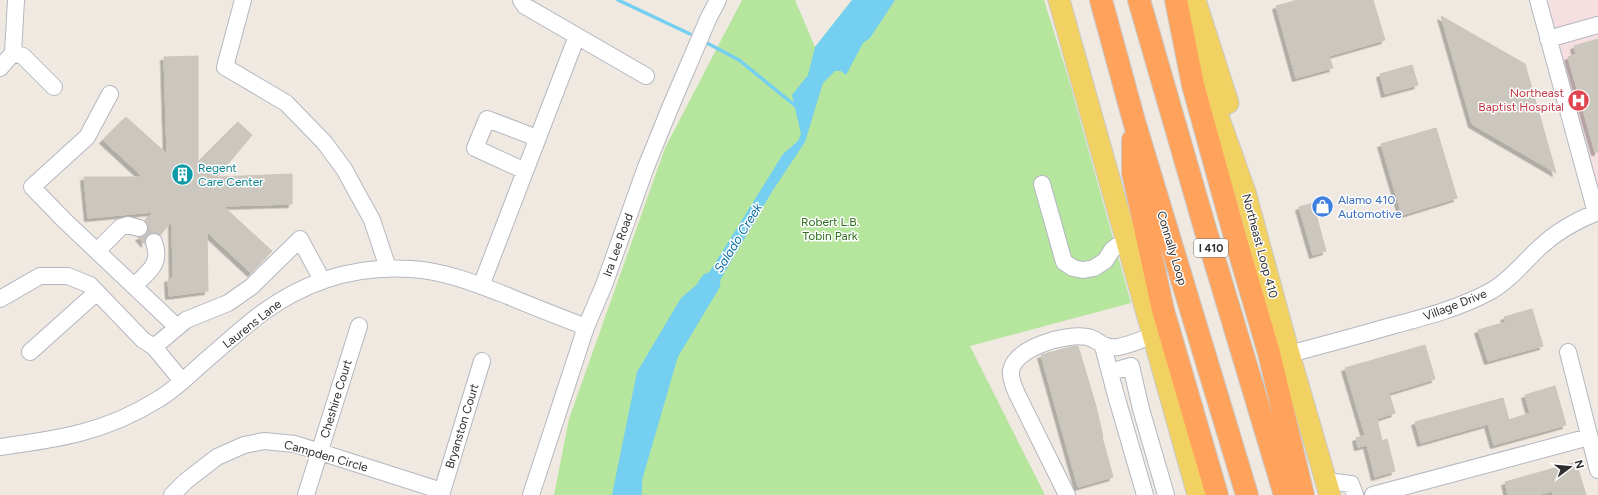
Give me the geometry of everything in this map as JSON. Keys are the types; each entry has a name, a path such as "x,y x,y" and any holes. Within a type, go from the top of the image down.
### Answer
{"highway":[{"name":"I 410","path":"1139,0 1204,225 1285,495"},
{"path":"1177,0 1193,84 1237,244 1269,352 1303,495"},
{"name":"Connally Loop","path":"1102,6 1134,121 1247,495"},
{"path":"1134,121 1132,173 1163,310 1217,495"}],"main road":[{"path":"1059,0 1198,495"},
{"name":"Northeast Loop 410","path":"1177,0 1245,192 1289,354 1328,488"},
{"path":"1195,0 1222,83 1238,142 1254,225"}],"street":[{"path":"0,68 13,53 16,0"},
{"path":"243,0 225,67 286,103 324,142 344,169 372,220 388,268"},
{"path":"521,0 525,6 646,76"},
{"name":"Ira Lee Road","path":"531,495 586,327 604,285 646,167 709,17 718,0"},
{"path":"1538,0 1597,213"},
{"path":"1548,39 1598,25"},
{"path":"481,286 537,138 578,36"},
{"path":"13,53 23,56 54,86"},
{"path":"110,94 87,137 32,187 64,220 177,327"},
{"path":"525,171 476,148 487,119 537,138"},
{"path":"1042,184 1064,262 1073,268 1083,270 1094,268 1105,261 1112,250 1117,246 1128,242"},
{"name":"Village Drive","path":"1289,354 1428,316 1470,301 1493,290 1515,272 1540,247 1559,233 1597,213"},
{"path":"97,251 121,227 128,225 139,228"},
{"path":"154,347 186,320 228,303 252,287 300,239 322,280"},
{"path":"134,286 151,269 156,261 157,252 154,242"},
{"name":"Laurens Lane","path":"0,447 69,437 106,426 136,413 159,400 262,313 286,298 322,280 349,272 388,268 435,272 481,286 586,327"},
{"path":"0,300 40,276 68,276 90,285 143,340 154,347 182,381"},
{"path":"30,352 97,292"},
{"name":"Cheshire Court","path":"306,495 358,326"},
{"path":"1067,495 1022,406 1012,380 1011,370 1017,357 1030,348 1072,336 1089,337 1103,346 1118,347 1154,335"},
{"path":"1103,346 1144,495"},
{"path":"1568,352 1598,470"},
{"name":"Bryanston Court","path":"441,493 482,361"},
{"path":"1110,372 1131,366 1141,409 1166,495"},
{"path":"1374,495 1589,437"},
{"name":"Campden Circle","path":"172,495 217,456 244,445 264,441 284,442 319,452 441,493"},
{"path":"1328,488 1351,484 1355,495"}],"shaded area":[{"name":"Northeast Baptist Hospital","path":"1532,0 1598,0 1598,201"}],"green space":[{"name":"Robert L.B. Tobin Park","path":"742,0 795,0 815,47 852,0 1044,0 1069,80 1131,303 970,346 1045,495 554,495 569,419 665,148"}],"water":[{"path":"852,0 895,0 870,38 863,43 846,75 841,71 835,71 823,83 805,142 773,190 719,282 679,325 669,339 649,392 638,438 639,472 633,495 612,495 637,372 681,298 707,276 783,154 798,141 801,134 792,95 808,75 815,47"}],"building":[{"path":"1298,0 1373,0 1385,40 1329,56 1333,68 1296,78 1276,6"},
{"path":"1441,16 1525,64 1556,173 1472,124"},
{"path":"1598,39 1598,152 1595,152 1568,57 1576,54 1574,46"},
{"name":"Regent Care Center","path":"198,56 198,162 238,122 252,135 217,177 292,174 292,204 223,206 272,251 251,273 207,232 208,291 169,296 168,279 173,278 172,221 160,235 152,233 148,235 145,239 145,244 139,237 145,235 148,231 148,225 145,221 153,212 88,218 84,177 143,177 103,140 126,117 167,154 164,57"},
{"path":"1412,65 1418,85 1385,94 1380,74"},
{"path":"1436,128 1457,198 1402,215 1381,144"},
{"path":"1313,203 1326,251 1313,255 1299,207"},
{"path":"1532,309 1543,346 1488,361 1478,330 1506,322 1504,317"},
{"path":"1425,345 1435,379 1389,393 1395,413 1377,419 1382,441 1387,439 1395,471 1375,477 1367,445 1358,447 1356,438 1365,435 1345,368"},
{"path":"1078,346 1096,406 1102,437 1113,477 1078,487 1041,355"},
{"path":"1555,386 1566,425 1494,445 1488,424 1421,443 1415,422 1503,398 1509,420 1530,413 1525,395"},
{"path":"1576,462 1586,495 1553,495 1552,491 1538,495 1508,495 1505,482"}],"waterway":[{"path":"618,0 690,34"},
{"path":"707,43 739,60 797,107"},
{"name":"Salado Creek","path":"631,495 632,477 668,353 710,283"}],"tunnel":[{"path":"139,228 154,242"}],"place":[{"name":"Northeast Baptist Hospital","path":"1579,100"},
{"name":"Regent Care Center","path":"182,175"},
{"name":"Alamo 410 Automotive","path":"1322,207"}]}
